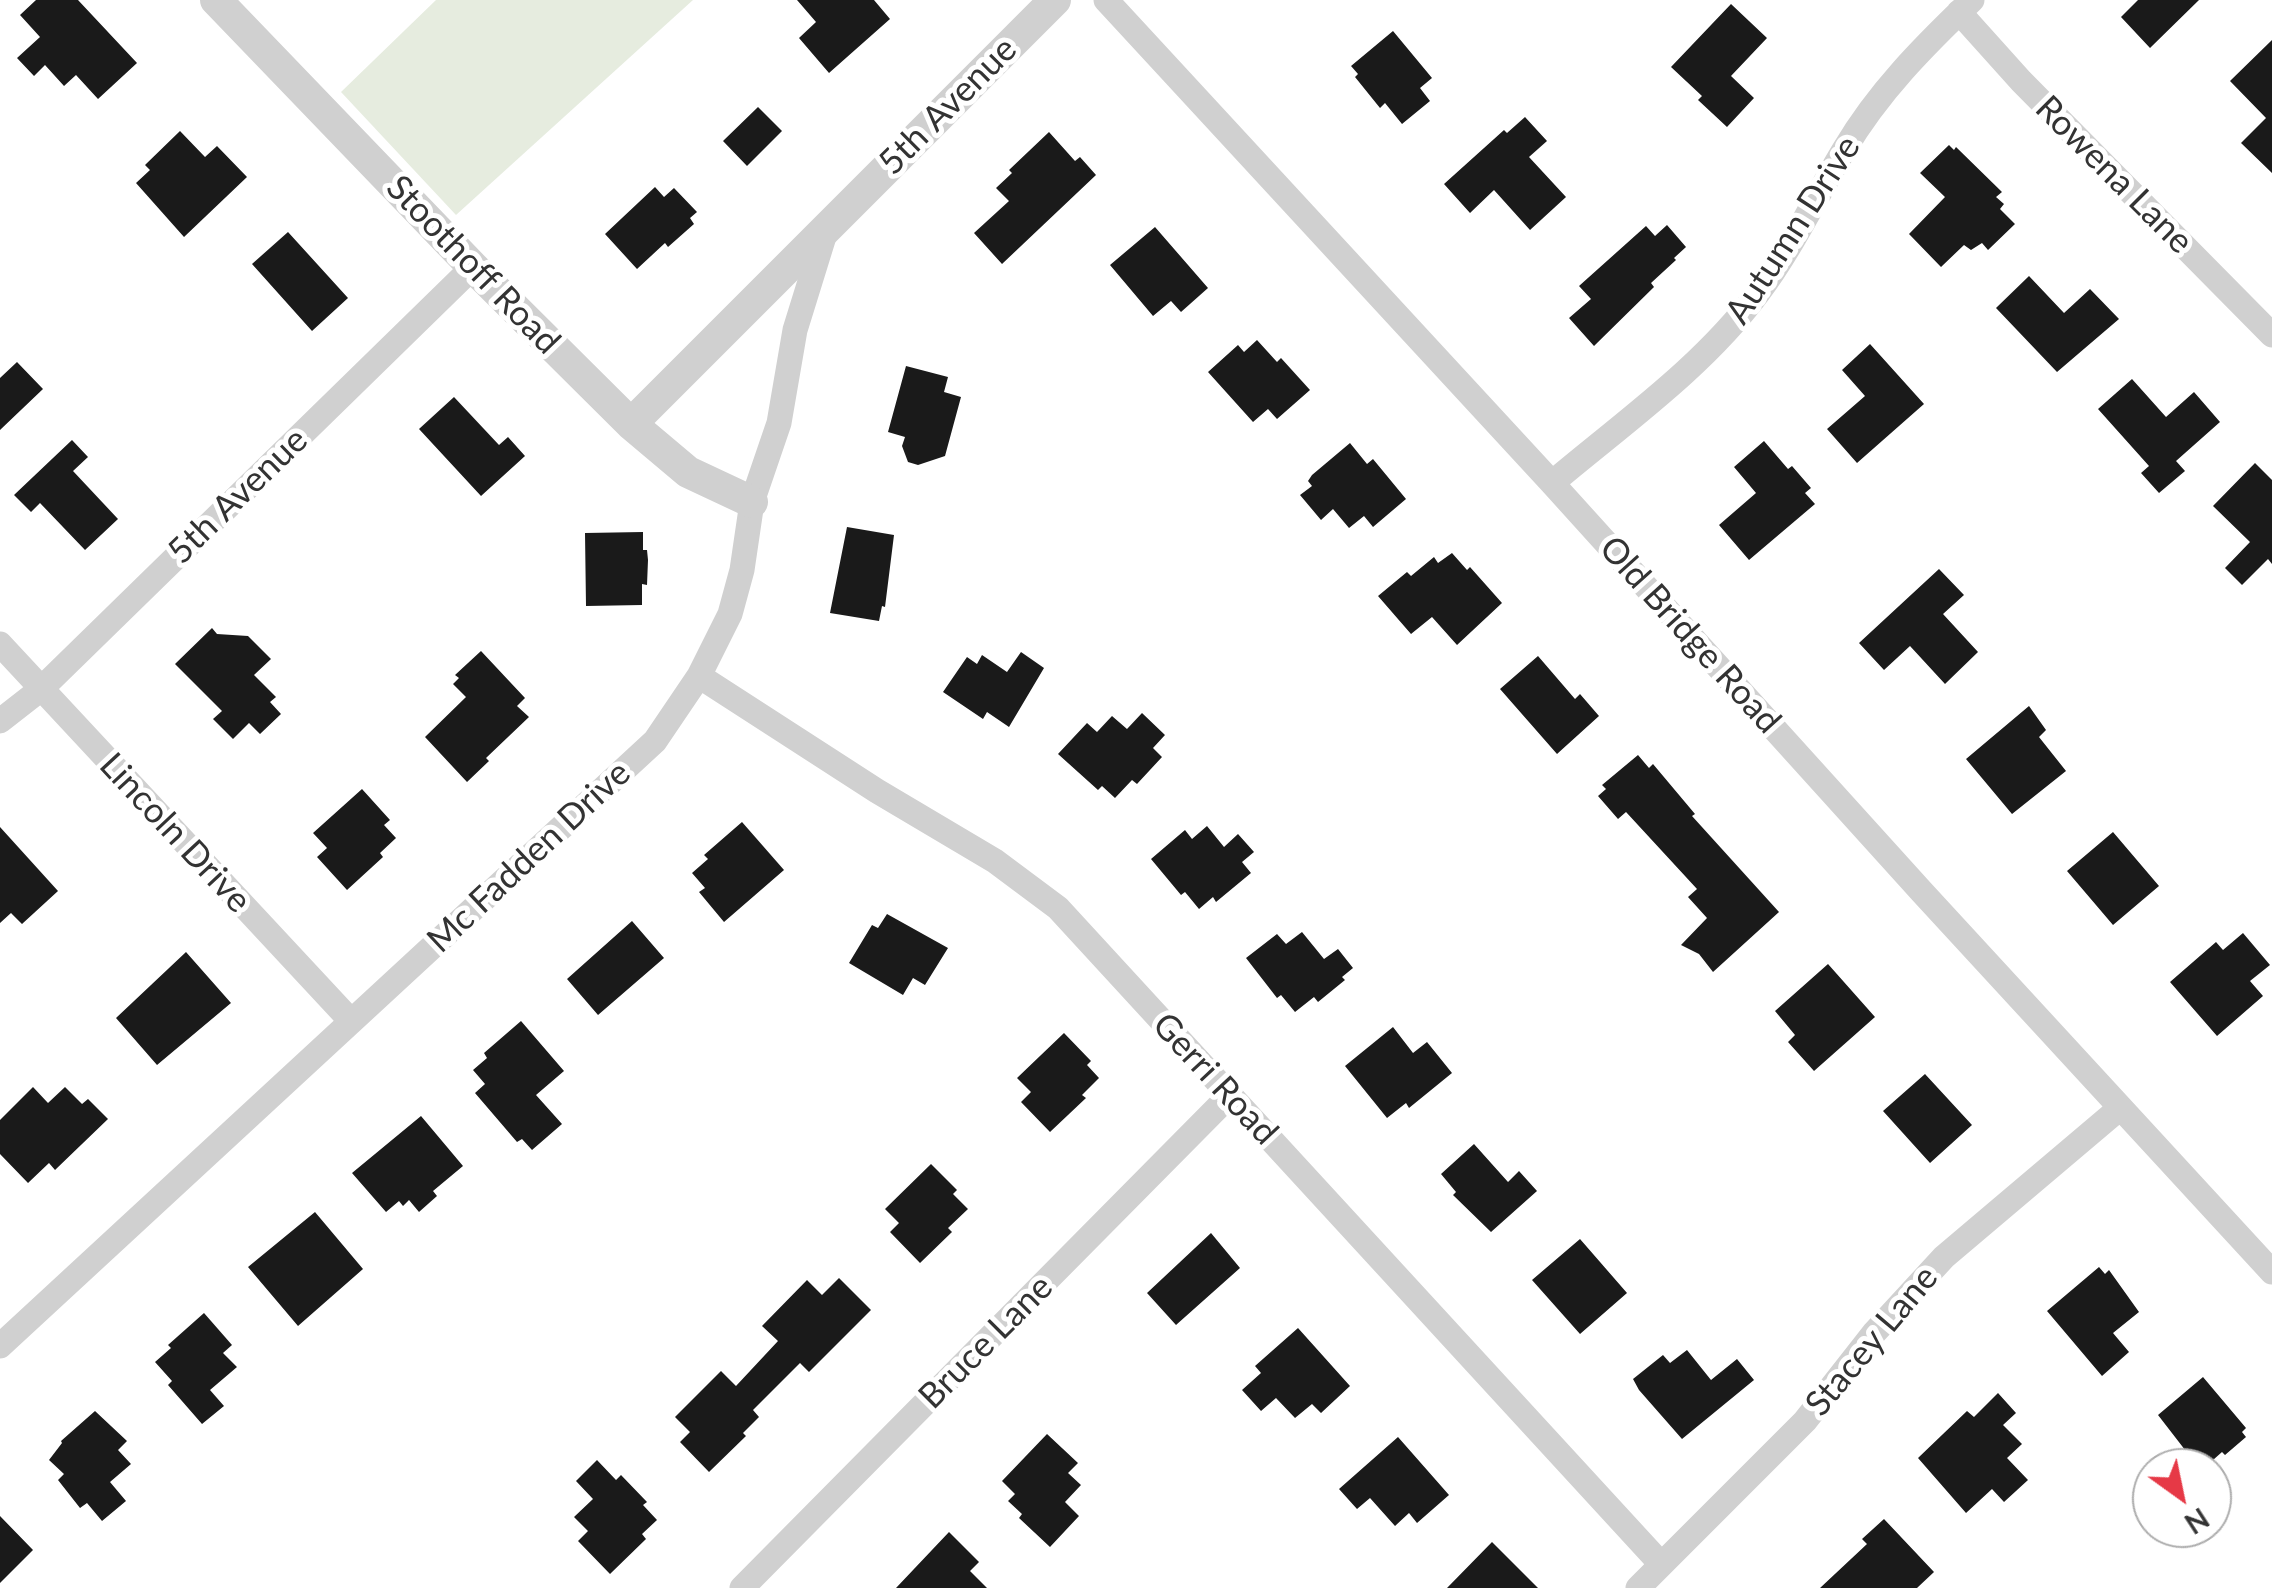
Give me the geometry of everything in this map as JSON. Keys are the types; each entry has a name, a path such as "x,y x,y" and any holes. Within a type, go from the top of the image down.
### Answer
{"street":[{"name":"Stoothoff Road","path":"216,0 473,267 631,424 688,472 752,502"},
{"name":"5th Avenue","path":"631,424 1054,0"},
{"name":"Old Bridge Road","path":"1106,0 2272,1272"},
{"name":"Autumn Drive","path":"1552,483 1715,346 1759,292 1806,221 1845,148 1894,78 1965,6"},
{"name":"Rowena Lane","path":"1965,6 2022,81 2272,335"},
{"name":"Mc Fadden Drive","path":"0,1346 655,741 699,676 730,614 742,570 752,502 780,423 795,330 828,226"},
{"name":"5th Avenue","path":"0,721 41,689 473,267"},
{"name":"Lincoln Drive","path":"0,644 351,1021"},
{"name":"Gerri Road","path":"699,676 995,861 1058,908 1660,1564"},
{"name":"Bruce Lane","path":"742,1588 1230,1095"},
{"name":"Stacey Lane","path":"1638,1588 1805,1421 1874,1333 1944,1257 2120,1108"}],"shaded area":[{"path":"436,0 693,0 456,215 341,92"}],"building":[{"path":"36,0 78,0 137,63 98,99 76,75 64,86 45,65 34,76 17,58 40,37 20,15"},
{"path":"797,0 874,0 890,19 829,73 799,38 816,22"},
{"path":"2138,0 2199,0 2150,48 2121,17"},
{"path":"1731,4 1767,38 1731,76 1754,98 1727,127 1671,67"},
{"path":"1393,31 1432,78 1420,88 1430,101 1402,124 1385,103 1380,108 1351,66"},
{"path":"2272,40 2272,173 2241,143 2266,118 2230,81"},
{"path":"758,107 782,131 747,166 723,141"},
{"path":"1525,117 1547,141 1529,157 1566,197 1530,230 1494,190 1470,213 1444,184 1504,130 1507,133"},
{"path":"180,131 205,157 217,146 247,177 184,237 136,183 150,170 145,165"},
{"path":"1049,132 1075,161 1080,157 1096,175 1002,264 974,233 1009,201 996,188 1012,173 1009,170"},
{"path":"1949,145 1954,150 1956,147 2002,192 1996,197 2004,204 2000,209 2015,224 1988,250 1982,243 1971,250 1964,245 1941,267 1909,234 1945,197 1920,173"},
{"path":"655,187 664,197 674,188 697,212 690,218 694,224 668,247 665,243 637,269 605,234"},
{"path":"1667,225 1686,247 1651,283 1654,287 1594,346 1569,318 1591,299 1579,286 1646,226 1655,236"},
{"path":"1155,227 1208,288 1181,312 1171,301 1153,316 1110,265"},
{"path":"288,232 348,298 312,331 252,264"},
{"path":"2029,276 2064,313 2090,289 2119,319 2057,372 1996,308"},
{"path":"1257,340 1277,362 1281,358 1310,390 1277,419 1268,409 1253,422 1208,372 1238,345 1244,352"},
{"path":"1870,344 1924,404 1857,463 1827,429 1865,396 1842,370"},
{"path":"17,362 43,389 0,430 0,378"},
{"path":"906,366 948,377 944,392 961,397 945,456 918,465 908,462 902,446 905,437 888,432"},
{"path":"2132,379 2166,417 2194,392 2220,422 2176,461 2185,471 2159,493 2141,473 2149,466 2098,409"},
{"path":"454,397 499,445 508,437 525,456 481,496 419,429"},
{"path":"72,440 88,457 73,471 118,519 85,550 40,503 31,512 14,495"},
{"path":"1764,441 1811,488 1805,493 1815,504 1749,560 1719,525 1756,493 1734,467"},
{"path":"1350,443 1367,464 1373,459 1406,499 1373,527 1364,516 1349,528 1333,509 1321,520 1300,495 1312,486 1308,481 1312,475"},
{"path":"2255,463 2272,480 2272,564 2268,559 2242,585 2225,568 2250,542 2213,506"},
{"path":"847,527 894,535 885,607 882,606 879,621 830,613"},
{"path":"643,532 643,550 647,550 648,560 642,605 586,606 585,533"},
{"path":"1452,553 1502,603 1457,645 1432,617 1411,634 1378,596 1407,572 1411,576 1434,557 1438,563"},
{"path":"1939,569 1964,595 1943,614 1978,652 1945,684 1910,646 1884,670 1859,643"},
{"path":"212,628 217,634 248,636 271,659 254,675 276,697 270,702 281,714 260,734 249,723 233,739 213,719 222,711 175,664"},
{"path":"481,651 525,698 517,706 529,717 467,782 425,737 466,697 453,684 459,678 455,675"},
{"path":"1021,652 1044,668 1009,727 987,712 983,719 943,692 967,657 977,664 982,655 1007,672"},
{"path":"1538,656 1575,699 1580,694 1599,716 1557,754 1500,689"},
{"path":"2029,706 2046,730 2039,737 2066,771 2012,814 1966,759"},
{"path":"1142,713 1165,735 1153,748 1162,757 1137,784 1132,780 1115,798 1102,786 1098,790 1058,754 1087,723 1097,732 1112,716 1127,729"},
{"path":"1638,755 1649,768 1653,764 1695,814 1692,816 1779,912 1713,972 1699,954 1681,945 1707,918 1688,897 1697,889 1626,812 1618,819 1598,796 1606,789 1602,785"},
{"path":"362,789 390,820 384,825 396,838 380,853 383,857 347,890 317,857 327,848 313,833"},
{"path":"742,822 784,870 724,922 699,892 705,888 692,873 708,859 704,855"},
{"path":"1207,826 1224,847 1238,834 1254,852 1242,862 1251,873 1216,902 1213,897 1199,909 1185,892 1181,895 1151,859 1185,830 1192,839"},
{"path":"0,827 58,891 22,924 11,913 0,923"},
{"path":"2113,832 2159,886 2113,925 2067,871"},
{"path":"887,914 948,948 925,985 913,978 903,995 849,963 872,925 878,928"},
{"path":"632,921 664,958 598,1015 567,979"},
{"path":"1302,932 1324,959 1338,949 1353,968 1342,977 1345,980 1318,1002 1314,997 1295,1012 1281,995 1277,998 1246,958 1277,934 1286,944"},
{"path":"2243,933 2270,965 2250,981 2263,996 2217,1036 2170,982 2216,942 2223,950"},
{"path":"186,952 231,1003 157,1065 116,1018"},
{"path":"1828,964 1875,1017 1814,1071 1788,1042 1795,1035 1775,1011"},
{"path":"521,1021 564,1071 536,1095 562,1124 532,1150 522,1139 517,1142 475,1093 485,1084 473,1070 487,1058 484,1053"},
{"path":"1393,1027 1413,1053 1427,1042 1452,1073 1409,1108 1406,1103 1387,1118 1345,1066"},
{"path":"1064,1033 1091,1061 1087,1065 1099,1078 1082,1095 1086,1098 1050,1132 1021,1102 1031,1092 1017,1078"},
{"path":"1925,1074 1972,1125 1930,1163 1883,1111"},
{"path":"33,1087 48,1103 65,1087 82,1104 88,1099 108,1119 55,1170 49,1163 28,1183 0,1154 0,1120"},
{"path":"421,1116 463,1166 433,1191 437,1196 419,1212 409,1200 403,1206 399,1201 386,1212 352,1173"},
{"path":"1474,1144 1508,1182 1519,1171 1537,1191 1491,1232 1453,1195 1456,1192 1441,1174"},
{"path":"931,1164 957,1190 953,1194 968,1209 948,1228 952,1232 920,1263 890,1232 899,1223 885,1209"},
{"path":"315,1212 363,1269 298,1326 248,1267"},
{"path":"1211,1233 1240,1268 1176,1325 1147,1293"},
{"path":"1580,1239 1627,1293 1580,1334 1532,1280"},
{"path":"2099,1267 2105,1274 2109,1270 2139,1312 2113,1333 2129,1352 2102,1376 2047,1311"},
{"path":"839,1278 871,1310 809,1372 800,1363 753,1410 759,1417 743,1433 746,1436 709,1472 680,1442 690,1432 675,1417 721,1371 736,1386 778,1341 762,1326 807,1280 822,1295"},
{"path":"204,1313 232,1345 223,1353 237,1367 210,1390 224,1406 202,1424 168,1385 172,1381 155,1362"},
{"path":"1298,1328 1350,1386 1321,1413 1312,1404 1295,1418 1276,1398 1261,1411 1242,1390 1261,1373 1255,1366"},
{"path":"1687,1350 1711,1380 1737,1359 1754,1380 1682,1439 1633,1379 1663,1355 1670,1363"},
{"path":"2203,1377 2246,1428 2242,1432 2246,1437 2232,1449 2184,1448 2158,1415"},
{"path":"1998,1393 2016,1413 2003,1425 2022,1444 2007,1458 2028,1480 2004,1502 1992,1489 1966,1513 1918,1458 1967,1411 1974,1417"},
{"path":"95,1411 127,1441 118,1450 131,1464 110,1482 126,1501 102,1521 87,1503 80,1508 58,1480 64,1474 49,1460 61,1441"},
{"path":"1047,1434 1078,1463 1068,1473 1081,1485 1065,1502 1079,1516 1050,1547 1019,1518 1022,1514 1008,1501 1015,1494 1002,1481"},
{"path":"1398,1437 1449,1495 1417,1523 1409,1513 1395,1526 1370,1498 1357,1509 1339,1489"},
{"path":"597,1460 616,1480 621,1475 647,1502 643,1505 657,1520 642,1534 646,1539 610,1574 578,1541 588,1531 574,1517 593,1499 576,1481"},
{"path":"0,1516 33,1550 0,1583"},
{"path":"1884,1519 1934,1572 1917,1588 1820,1588 1867,1544 1862,1539"},
{"path":"949,1532 979,1562 970,1571 987,1588 896,1588"},
{"path":"1492,1542 1538,1588 1447,1588"}]}
